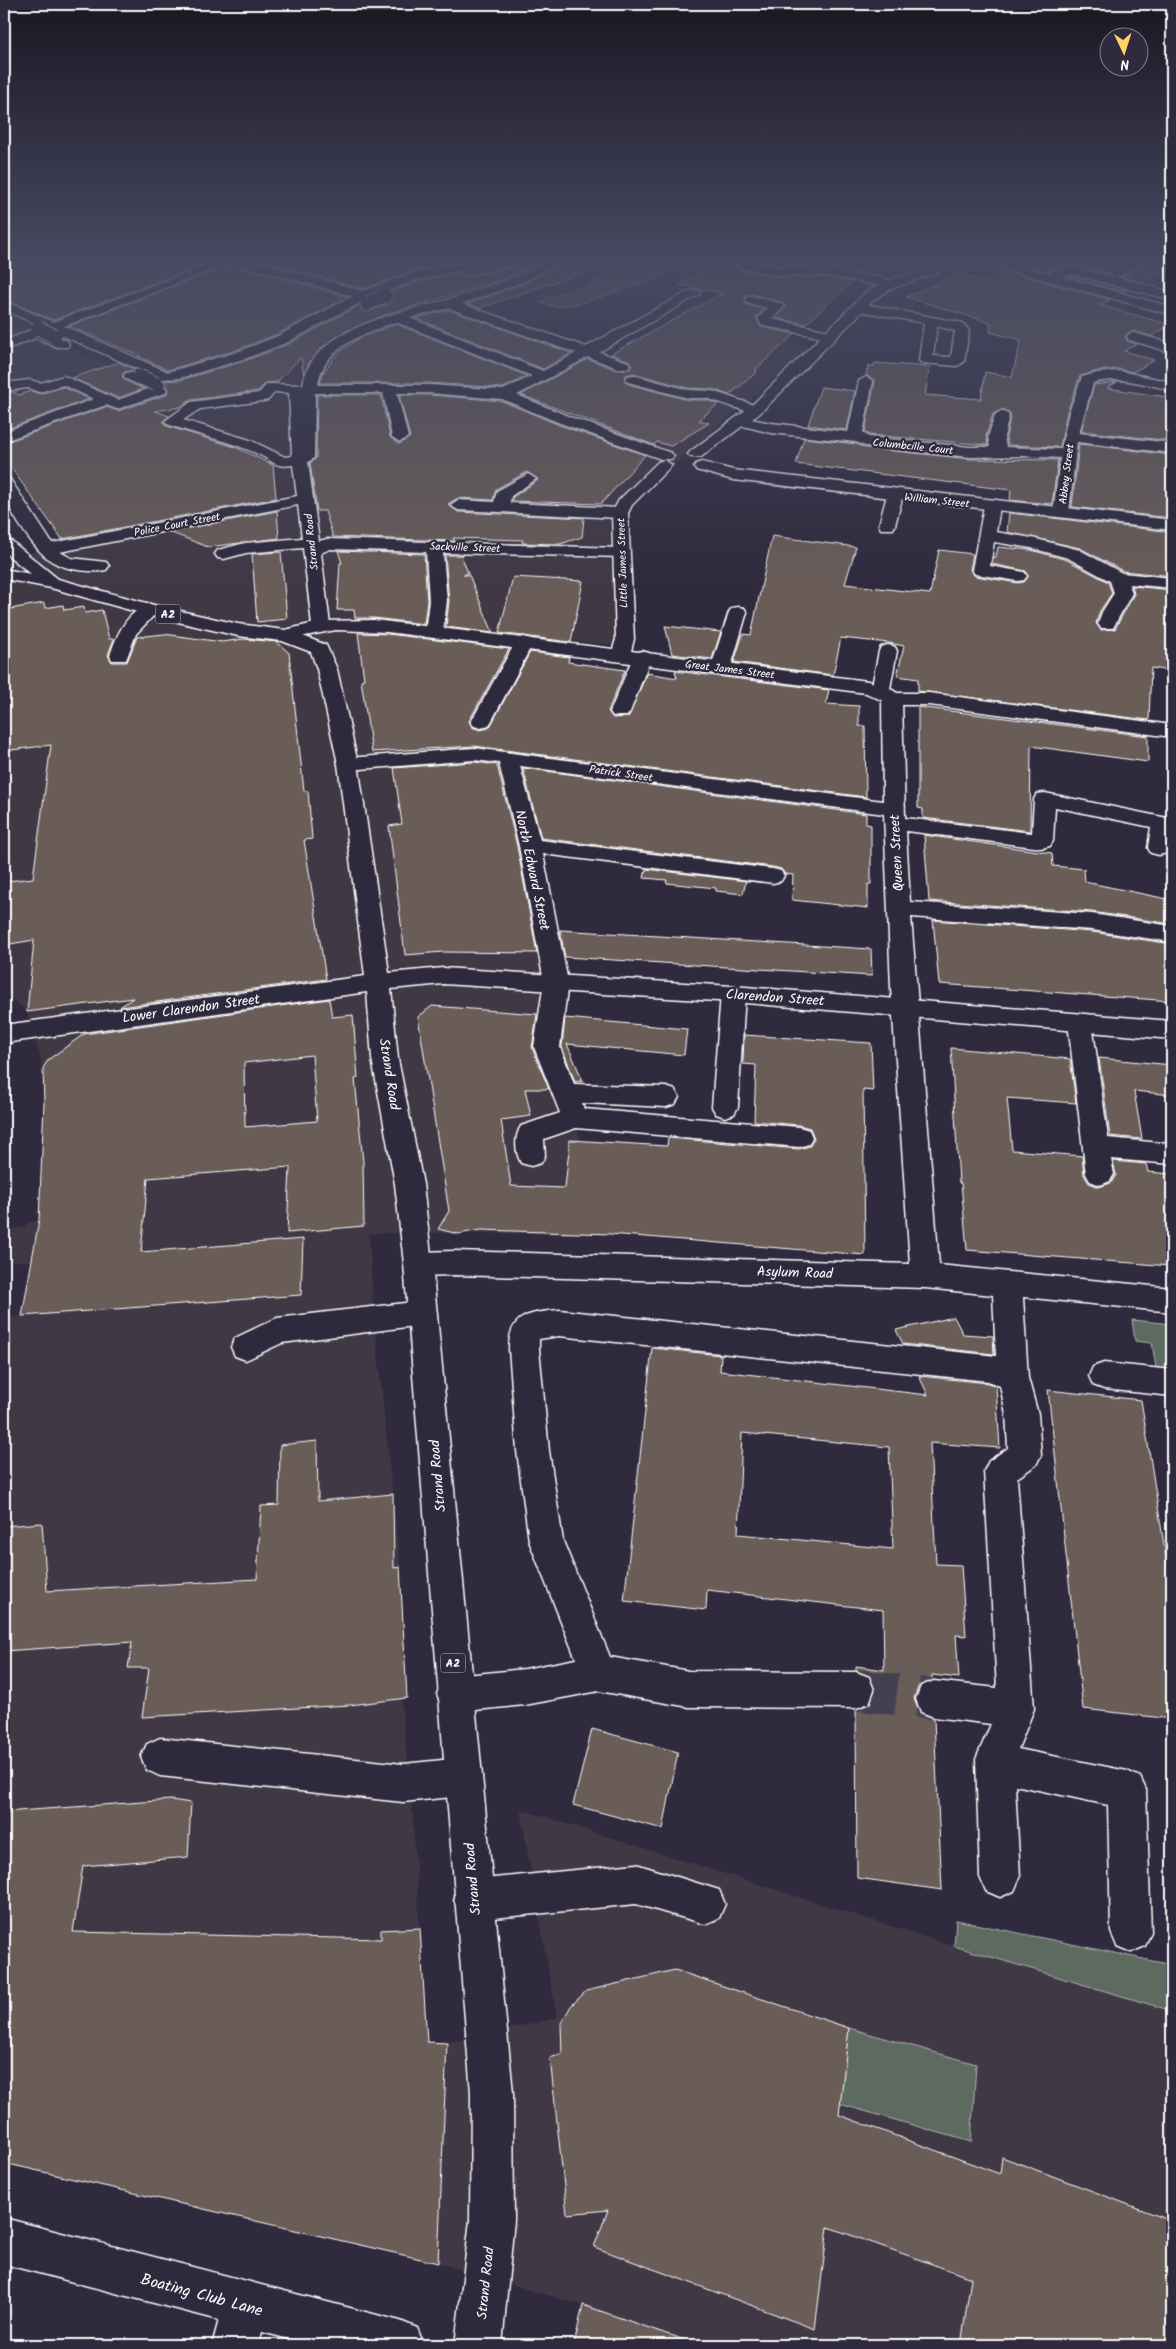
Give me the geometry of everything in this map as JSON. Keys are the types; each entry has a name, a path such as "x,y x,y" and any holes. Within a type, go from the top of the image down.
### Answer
{"street":[{"path":"4,387 30,384 40,388 64,380 117,406 160,390 122,371"},
{"path":"127,371 140,377 159,380"},
{"path":"137,371 159,380"},
{"path":"159,380 160,386 211,371"},
{"name":"Strand Road","path":"312,371 302,392 300,459 321,625"},
{"path":"530,371 544,376"},
{"path":"505,395 554,371"},
{"name":"Little James Street","path":"620,655 626,639 620,553 620,513 625,502 647,481 682,464 755,410 796,371"},
{"name":"Abbey Street","path":"1061,513 1071,437 1082,392 1087,380 1145,371"},
{"path":"1163,371 1172,386"},
{"path":"633,379 688,394 707,394 755,410"},
{"name":"Columbcille Court","path":"866,380 855,435 859,438 970,452 999,451 1068,454"},
{"path":"4,393 30,384"},
{"name":"William Street","path":"300,459 282,462 275,456 256,448 172,421 196,405 263,397 271,388 302,392 389,389 505,395 682,464 733,475 1172,526"},
{"path":"389,389 400,438"},
{"path":"4,437 106,400"},
{"path":"528,420 544,411"},
{"path":"999,451 996,437 1002,416"},
{"path":"740,421 771,428 859,438"},
{"path":"1071,437 1172,448"},
{"path":"502,508 504,494 528,479"},
{"path":"4,482 55,557 66,561 100,566"},
{"path":"895,525 902,496"},
{"name":"Police Court Street","path":"48,549 306,499"},
{"path":"458,506 620,513"},
{"path":"992,506 981,570 1018,576"},
{"path":"987,536 1032,543 1074,554 1118,578 1172,583"},
{"name":"A2","path":"4,544 53,582"},
{"name":"Sackville Street","path":"224,554 245,548 311,547 327,544 620,553"},
{"path":"434,546 438,601 434,632"},
{"name":"A2","path":"4,574 53,582 150,610 238,630 286,636 319,649"},
{"path":"1107,624 1111,612 1123,593 1118,578"},
{"path":"119,656 127,632 150,610"},
{"path":"721,667 738,612"},
{"path":"319,649 336,636 366,624"},
{"name":"Great James Street","path":"286,636 321,625 366,624 721,667 868,687 887,695 1172,731"},
{"path":"481,722 524,643"},
{"name":"Strand Road","path":"319,649 327,669 348,764 378,982 386,1059 409,1184 418,1264 492,2103 492,2220 478,2345"},
{"name":"Queen Street","path":"888,651 887,695 899,909 925,1276"},
{"path":"620,712 642,657"},
{"name":"Patrick Street","path":"348,764 474,754 894,816 1042,841 1045,798 1162,823 1159,848"},
{"name":"North Edward Street","path":"508,758 530,846 556,982 548,1047 575,1118"},
{"path":"530,846 773,876"},
{"path":"899,909 1092,922 1172,934"},
{"name":"Clarendon Street","path":"378,982 443,976 556,982 733,994 1172,1030"},
{"name":"Lower Clarendon Street","path":"4,1034 378,982"},
{"path":"725,1107 733,994"},
{"path":"1080,1023 1098,1160"},
{"path":"565,1093 666,1097"},
{"path":"531,1156 530,1133 575,1118 799,1137"},
{"path":"1098,1160 1172,1154"},
{"path":"1098,1160 1172,1166"},
{"name":"Asylum Road","path":"418,1264 454,1263 925,1276 1172,1300"},
{"path":"1000,1877 995,1759 1016,1709 1000,1471 1025,1455 1022,1414 1013,1378 1007,1284"},
{"path":"246,1347 277,1331 422,1314"},
{"path":"599,1673 546,1541 533,1451 524,1348 524,1334 535,1325 568,1324 992,1368 1013,1378"},
{"path":"1104,1376 1172,1383"},
{"path":"455,1694 525,1687 599,1673 689,1689 856,1690"},
{"path":"934,1699 1016,1709"},
{"path":"160,1757 403,1783 462,1777"},
{"path":"995,1759 1020,1769 1128,1790 1131,1932"},
{"path":"474,1900 636,1884 705,1904"},
{"name":"Boating Club Lane","path":"4,2241 240,2326 400,2345"}],"shaded area":[{"path":"4,371 119,371 159,389 220,371 485,371 495,391 541,409 609,371 784,371 617,513 616,645 457,632 496,747 496,772 533,775 871,825 871,884 518,842 536,921 540,956 542,1014 610,1234 369,1233 373,1307 400,1567 407,1698 401,1699 412,1805 427,2042 447,2043 557,2018 520,1809 954,1946 1172,2011 1172,2345 574,2345 582,2305 438,2263 4,2163 4,1374 9,1317 22,1316 32,1261 11,1261 12,1229 25,1227 26,1224 39,1220 44,1103 43,1068 27,1012 4,991 4,565 62,540 38,503 4,458"}],"green space":[{"path":"1132,1320 1172,1324 1172,1376 1157,1374 1152,1343 1135,1341"},
{"path":"956,1920 1172,1965 1172,2011 954,1946"},
{"path":"849,2028 976,2064 971,2142 840,2104"}],"building":[{"path":"94,371 132,371 124,372 122,375 124,380 143,389 118,398 72,378"},
{"path":"212,371 288,371 277,382 266,383 258,391 191,400 180,407 155,411 169,416 163,421 166,426 235,447 273,465 276,498 62,539 4,458 4,443 106,407 118,411 166,395 169,389 164,381 181,380"},
{"path":"325,371 513,371 527,376 503,388 429,383 320,383"},
{"path":"566,371 757,372 729,395 712,389 688,388 633,373 626,375 624,380 628,384 688,400 706,400 718,404 699,420 709,423 671,446 657,442 654,445 521,395"},
{"path":"867,371 929,371 925,395 981,399 985,372 1012,377 1014,371 1101,371 1080,376 1067,412 1060,447 1008,445 1006,437 1011,414 1003,409 993,414 986,436 988,445 870,435 865,432 875,381 866,375"},
{"path":"1117,382 1107,388 1172,398 1172,441 1081,431 1094,385"},
{"path":"63,387 89,399 4,430 4,393 13,392 19,395 31,391 40,394"},
{"path":"821,387 855,391 847,430 808,425"},
{"path":"317,395 381,395 390,437 399,444 410,437 399,395 429,395 502,401 559,425 645,455 601,504 512,501 513,497 538,480 527,472 496,489 493,500 458,498 448,504 458,512 584,518 582,537 560,544 522,543 523,540 453,538 455,541 333,537 325,511 317,511 310,463 316,458"},
{"path":"804,438 856,444 865,448 970,459 1058,460 1052,504 1010,500 1011,490 796,464"},
{"path":"1079,444 1172,455 1172,518 1072,507"},
{"path":"277,511 279,538 208,547 169,532"},
{"path":"1009,513 1172,532 1172,576 1123,571 1080,548 1007,532"},
{"path":"772,536 856,547 845,584 930,594 939,550 973,554 970,570 975,576 1018,583 1024,582 1028,577 1026,571 992,564 998,547 1031,550 1067,560 1108,582 1112,593 1100,611 1096,623 1101,630 1115,629 1134,594 1132,586 1172,590 1172,671 1151,668 1149,720 918,691 918,679 897,676 904,646 889,643 841,638 833,675 734,662 743,634 751,635"},
{"path":"338,551 424,554 427,601 424,624 374,618 355,618 354,610 337,610 340,563 342,563"},
{"path":"281,552 287,619 257,622 252,554"},
{"path":"445,555 461,555 468,573 463,575 469,575 493,633 446,627 449,601"},
{"path":"513,577 583,581 571,642 499,633"},
{"path":"44,603 45,608 63,605 64,610 84,607 85,613 102,610 109,639 114,639 108,655 112,662 127,662 137,637 164,634 222,642 244,639 277,642 289,653 304,791 308,791 312,839 304,840 326,979 120,1007 133,998 27,1012 34,940 4,945 4,893 8,892 8,881 33,878 51,745 4,751 4,610"},
{"path":"665,626 721,632 712,659 672,654"},
{"path":"358,633 387,634 509,649 469,721 472,727 480,730 489,728 530,652 569,657 568,662 625,670 608,711 613,718 628,717 647,673 677,678 675,671 829,690 826,704 859,706 859,726 865,726 866,797 474,746 372,752 361,680 364,679"},
{"path":"918,707 1148,736 1148,762 1031,746 1030,831 923,818 923,809 918,808"},
{"path":"474,762 497,765 517,846 537,953 443,952 405,955 389,826 402,824 394,768"},
{"path":"523,768 866,814 866,824 871,825 871,884 868,884 868,908 792,900 793,875 785,874 781,869 773,867 541,838"},
{"path":"924,835 1052,853 1053,866 1084,869 1085,882 1172,900 1172,924 1092,912 929,901"},
{"path":"646,869 746,881 743,894 716,891 716,888 666,883 667,880 644,878"},
{"path":"933,920 1092,932 1172,944 1172,1001 939,984"},
{"path":"560,930 871,949 872,976 565,957"},
{"path":"329,999 332,1017 353,1015 358,1078 355,1079 363,1162 364,1226 287,1233 290,1167 148,1178 141,1252 303,1239 301,1295 22,1316 39,1220 44,1103 43,1068 49,1059 84,1034","holes":["312,1055 317,1121 245,1127 244,1063"]},
{"path":"432,1006 537,1014 532,1048 549,1089 525,1089 531,1116 501,1120 511,1186 565,1188 570,1140 667,1146 668,1138 799,1149 810,1146 814,1138 810,1128 799,1125 754,1121 756,1065 743,1064 744,1035 871,1043 873,1091 863,1090 865,1255 610,1234 481,1230 458,1234 438,1229 449,1211 418,1017"},
{"path":"565,1018 687,1029 684,1055 567,1044 583,1081 575,1082 562,1047"},
{"path":"951,1048 1070,1059 1076,1103 1007,1098 1012,1150 1082,1156 1084,1175 1089,1183 1099,1187 1111,1183 1116,1175 1113,1161 1146,1164 1148,1172 1172,1174 1172,1247 1166,1246 1170,1266 967,1250 961,1183 959,1183"},
{"path":"1099,1058 1172,1065 1172,1095 1134,1091 1142,1139 1110,1136"},
{"path":"954,1317 963,1334 993,1336 994,1354 903,1344 896,1330"},
{"path":"652,1348 721,1355 720,1371 928,1395 919,1376 988,1383 996,1386 1000,1448 930,1443 936,1564 961,1565 966,1636 956,1635 959,1678 932,1675 932,1680 919,1685 914,1698 919,1713 934,1719 942,1890 857,1878 856,1710 871,1704 876,1689 871,1676 856,1670 856,1666 884,1670 883,1610 707,1590 706,1610 624,1601","holes":["742,1433 889,1447 893,1549 738,1534"]},
{"path":"1048,1390 1141,1400 1172,1595 1172,1719 1083,1709"},
{"path":"317,1441 318,1501 393,1494 394,1568 400,1567 407,1698 350,1705 142,1717 149,1668 128,1668 132,1642 4,1651 4,1526 42,1523 47,1591 257,1579 261,1506 279,1505 280,1445"},
{"path":"592,1729 678,1752 663,1829 573,1805"},
{"path":"171,1800 191,1803 188,1857 83,1866 73,1932 381,1939 381,1930 420,1928 427,2042 447,2043 438,2263 4,2163 4,1812"},
{"path":"675,1970 849,2028 839,2115 1000,2174 1002,2157 1172,2221 1172,2345 961,2345 971,2278 828,2227 815,2329 594,2247 608,2210 567,2214 550,2058 562,2054 561,2023 571,2006 586,1991"},
{"path":"583,2305 687,2341 686,2345 574,2345"}],"tunnel":[{"path":"856,1690 934,1699"}]}
